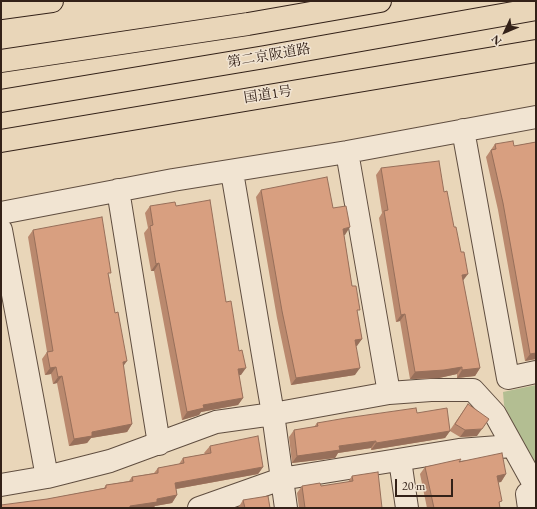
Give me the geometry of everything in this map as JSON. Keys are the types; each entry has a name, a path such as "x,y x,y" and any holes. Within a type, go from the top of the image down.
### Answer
{"highway":[{"path":"1,8 52,1"},
{"path":"1,61 248,24 380,1"},
{"name":"第二京阪道路","path":"1,101 273,56 536,8"},
{"name":"国道1号","path":"1,141 536,51"}],"street":[{"path":"1,213 118,190 347,152 536,117"},
{"path":"464,130 508,378 536,372"},
{"path":"347,152 389,393"},
{"path":"232,172 273,414 286,508"},
{"path":"118,190 159,444"},
{"path":"1,230 47,477"},
{"path":"1,485 47,477 110,461 216,422 273,414 389,393 432,390 473,390 495,414 536,488"},
{"path":"199,508 281,479 459,450 512,446"},
{"path":"400,460 407,508"},
{"path":"529,508 527,494 536,494"}],"green space":[{"path":"536,385 536,469 504,405 503,392"}],"building":[{"path":"513,141 514,146 536,142 536,353 530,354 503,203 491,150 496,149 495,144"},
{"path":"439,161 444,192 447,191 454,227 456,227 461,252 464,252 468,274 462,275 480,368 462,370 462,367 415,372 405,314 401,315 384,211 388,210 381,168"},
{"path":"327,177 333,208 346,206 350,227 343,229 352,286 356,286 360,310 357,310 362,339 355,340 360,368 296,378 282,311 261,190"},
{"path":"210,200 226,302 231,301 239,351 242,350 246,368 238,369 243,398 203,405 204,408 187,412 159,263 156,264 150,226 153,225 150,206 175,202 176,206"},
{"path":"102,217 111,273 108,273 115,313 118,312 127,361 123,362 132,424 92,432 92,436 74,439 62,376 58,377 56,367 50,368 47,352 53,351 33,230"},
{"path":"468,404 489,419 482,429 465,430 455,424"},
{"path":"416,408 417,413 447,408 450,431 376,443 376,441 339,446 340,450 297,456 294,430 318,426 317,423"},
{"path":"258,436 263,467 175,483 177,495 157,499 157,502 130,506 130,508 1,508 1,505 47,499 106,488 106,485 133,481 132,477 158,473 158,468 184,463 183,458 211,453 210,446"},
{"path":"502,453 506,474 497,476 502,501 499,502 500,508 434,508 425,467 461,459 459,462"},
{"path":"378,472 382,508 305,508 302,486 320,483 321,486 353,481 352,476"},
{"path":"268,496 270,508 245,508 243,500"}]}
